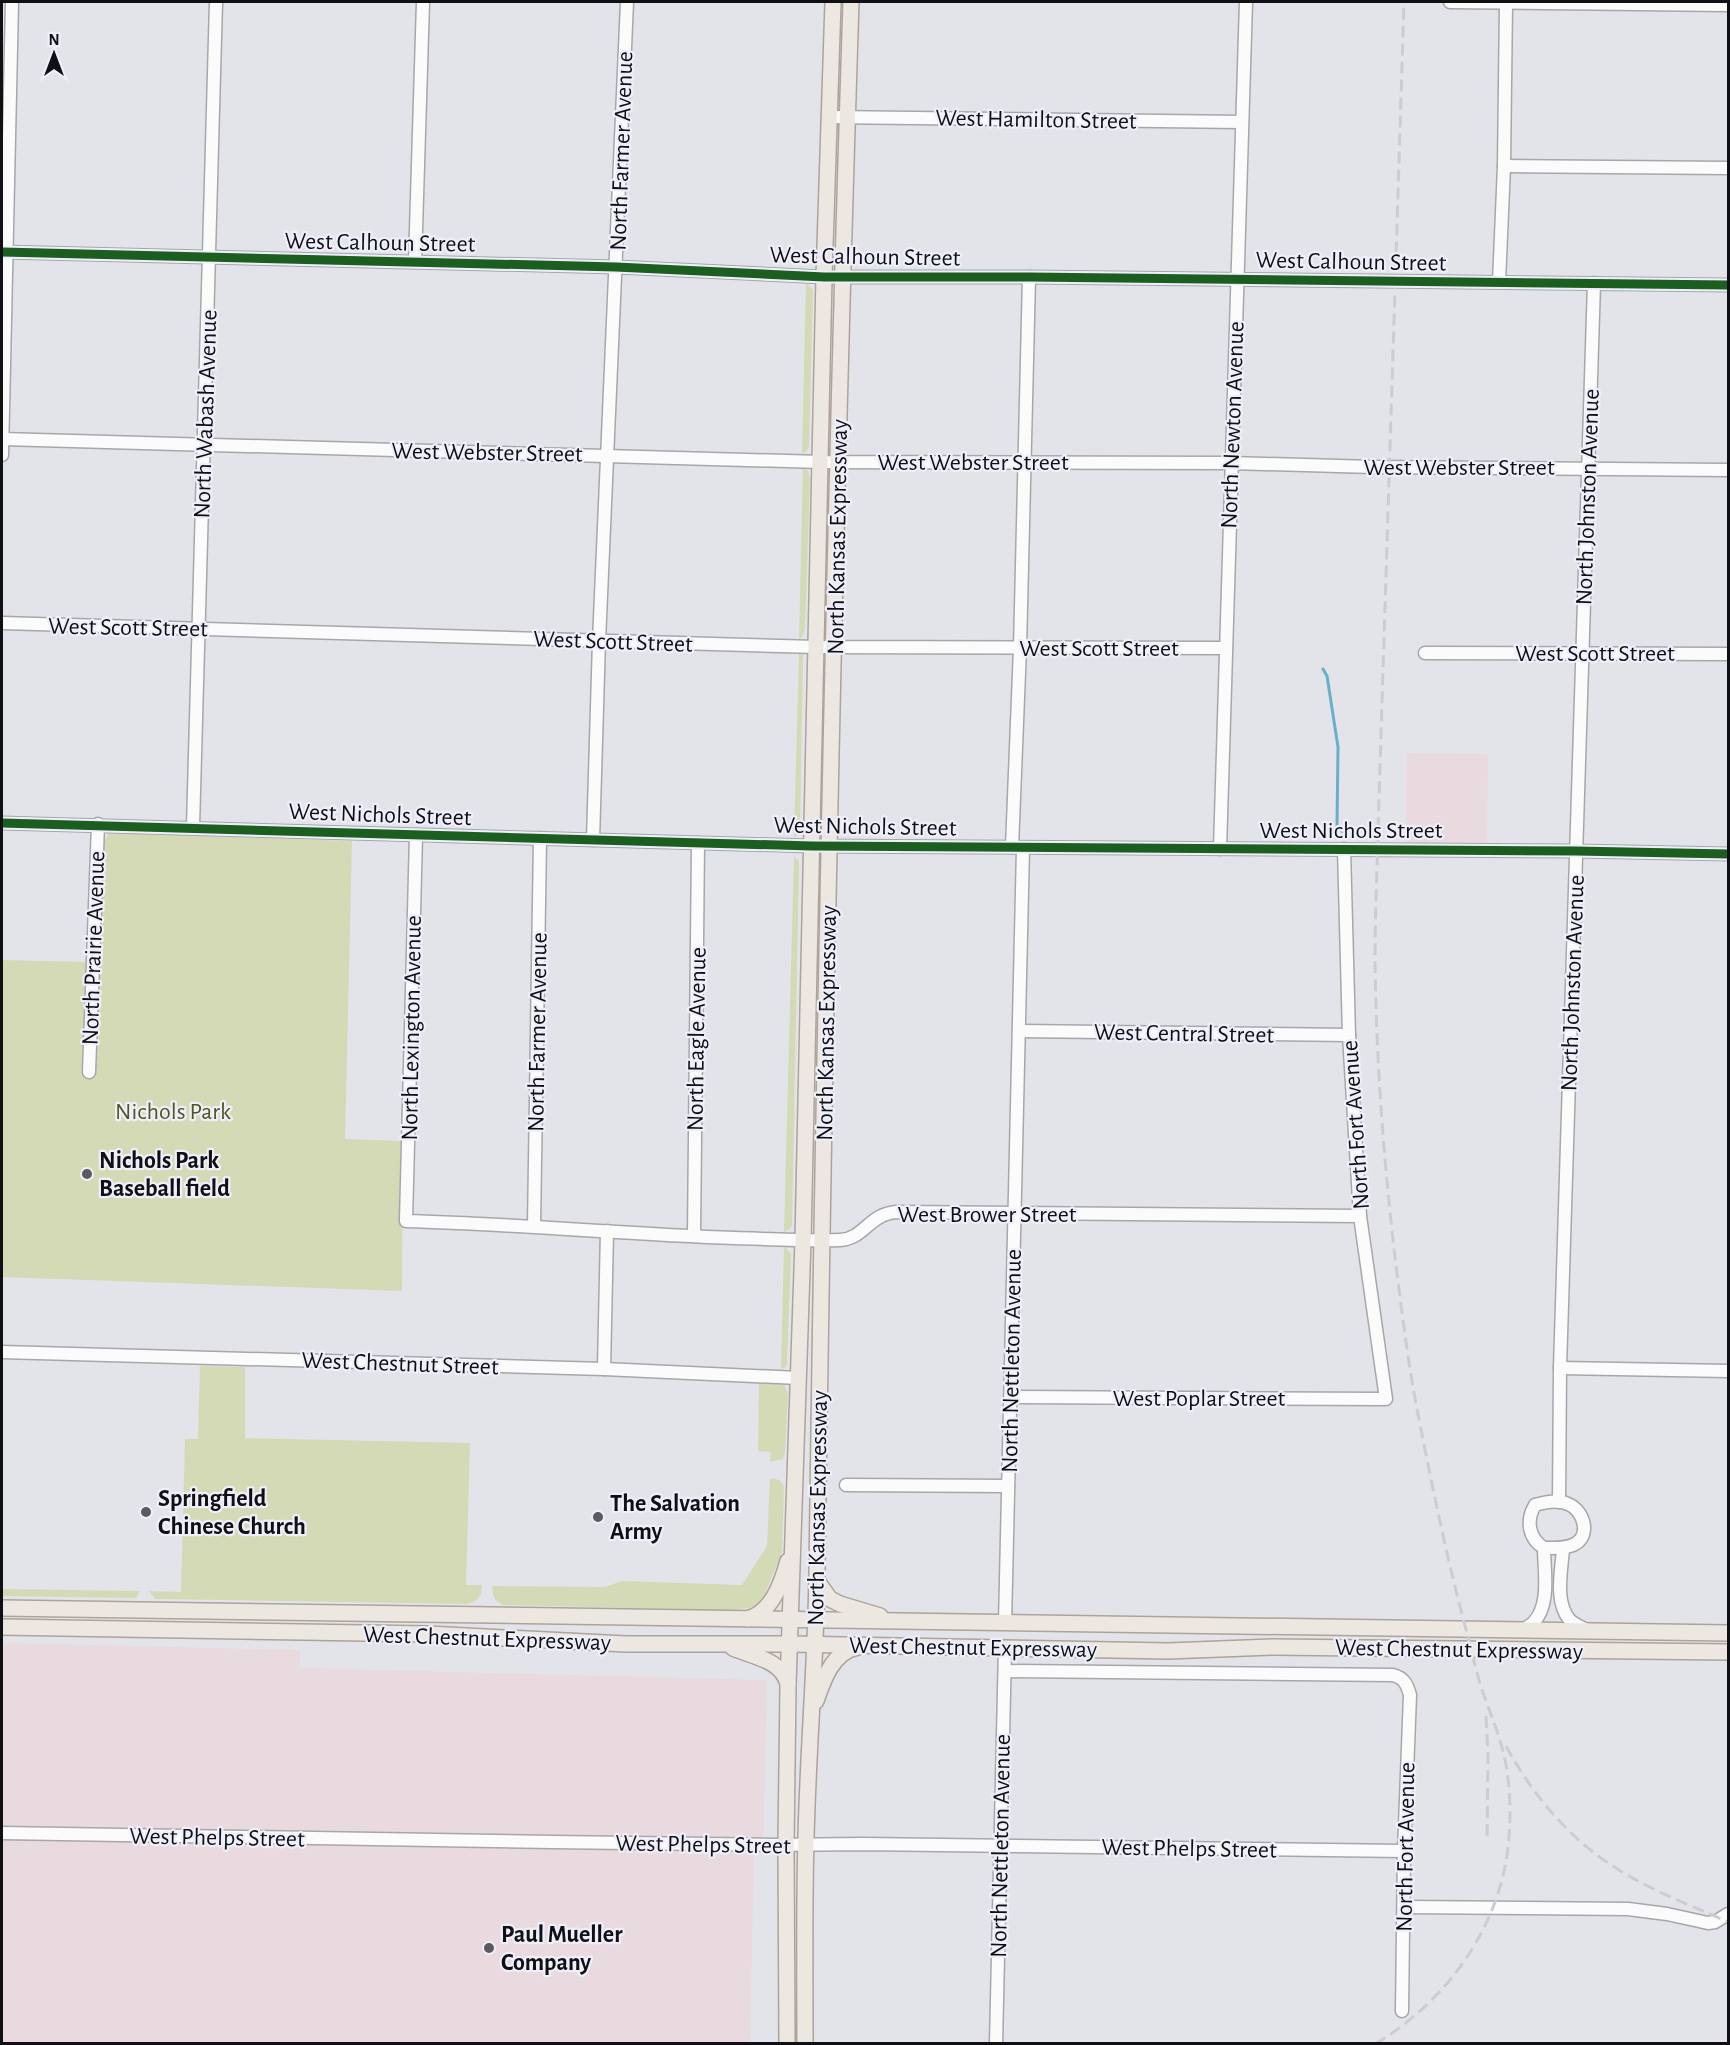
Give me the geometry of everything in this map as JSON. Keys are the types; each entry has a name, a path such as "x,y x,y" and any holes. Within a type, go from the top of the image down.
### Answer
{"main road":[{"name":"North Kansas Expressway","path":"787,2043 788,1685 803,1240 824,277 833,2"},
{"name":"North Kansas Expressway","path":"805,2043 806,1845 817,1581 821,1240 838,462 851,2"},
{"path":"745,1620 752,1618 772,1600 783,1577 794,1543"},
{"path":"817,1581 830,1599 840,1604 900,1622"},
{"name":"West Chestnut Expressway","path":"2,1608 1728,1633"},
{"name":"West Chestnut Expressway","path":"2,1627 416,1634 626,1644 790,1644 1168,1651 1273,1647 1728,1652"},
{"path":"722,1644 772,1663 784,1673 788,1685"},
{"path":"810,1727 817,1699 834,1662 844,1651 870,1646"}],"street":[{"path":"2,455 3,252 12,2"},
{"name":"North Wabash Avenue","path":"194,827 216,2"},
{"path":"415,262 423,2"},
{"name":"North Farmer Avenue","path":"592,840 627,2"},
{"name":"North Newton Avenue","path":"1220,849 1246,2"},
{"path":"1450,2 1728,5"},
{"path":"1499,282 1504,166 1506,2"},
{"name":"West Hamilton Street","path":"829,117 1242,122"},
{"path":"1504,166 1728,168"},
{"name":"West Calhoun Street","path":"3,252 616,267 824,277 1029,277 1728,285"},
{"name":"North Nettleton Avenue","path":"1005,1623 1019,1031 1020,648 1029,277"},
{"name":"North Johnston Avenue","path":"1559,1502 1560,1368 1594,283"},
{"name":"West Webster Street","path":"2,439 820,462 1232,463 1373,467 1728,470"},
{"name":"West Scott Street","path":"2,623 816,647 1226,648"},
{"name":"West Scott Street","path":"1425,653 1728,654"},
{"name":"West Nichols Street","path":"2,822 811,846 1728,854"},
{"name":"North Prairie Avenue","path":"89,1072 98,824"},
{"name":"North Lexington Avenue","path":"406,1221 416,835"},
{"name":"North Farmer Avenue","path":"534,1226 540,838"},
{"name":"North Eagle Avenue","path":"694,1236 698,843"},
{"name":"North Fort Avenue","path":"1344,849 1349,1035 1360,1216 1386,1399"},
{"name":"West Central Street","path":"1019,1031 1349,1035"},
{"name":"West Brower Street","path":"406,1221 694,1236 845,1240 853,1237 879,1216 891,1213 1360,1216"},
{"path":"604,1370 607,1231"},
{"name":"West Chestnut Street","path":"2,1352 799,1378"},
{"path":"1560,1368 1728,1371"},
{"name":"West Poplar Street","path":"1011,1396 1386,1399"},
{"path":"846,1485 1008,1486"},
{"path":"1559,1502 1570,1504 1579,1510 1584,1519 1581,1538 1575,1544 1563,1548 1544,1548 1532,1533 1528,1522 1530,1512 1534,1505 1559,1502"},
{"path":"1521,1631 1533,1623 1543,1607 1545,1596 1544,1548"},
{"path":"1563,1548 1561,1595 1564,1608 1569,1620 1590,1632"},
{"name":"North Nettleton Avenue","path":"996,2043 1005,1648"},
{"name":"North Fort Avenue","path":"1005,1671 1393,1675 1401,1677 1410,1695 1404,1851 1402,2011"},
{"name":"West Phelps Street","path":"2,1833 786,1845 1000,1845 1404,1851"},
{"path":"1404,1907 1629,1909 1708,1923 1715,1922 1728,1914"}],"shaded area":[{"path":"1407,753 1488,754 1487,846 1406,845"},
{"path":"6,1643 300,1650 300,1668 767,1680 763,1854 754,1854 750,2043 2,2044 2,1649"}],"green space":[{"path":"806,282 813,290 809,446 802,454"},
{"path":"803,468 808,471 810,478 805,629 799,640"},
{"path":"799,653 803,655 800,830 794,838"},
{"name":"Nichols Park","path":"109,833 352,841 345,1139 403,1141 402,1291 2,1277 2,960 87,962 93,842 104,842"},
{"path":"794,856 799,861 799,866 792,1225 784,1232"},
{"path":"784,1246 791,1254 787,1363 786,1367 781,1369"},
{"path":"200,1366 245,1367 245,1438 470,1443 466,1585 482,1585 479,1598 467,1604 155,1599 149,1591 181,1592 185,1439 198,1439"},
{"path":"759,1380 783,1382 788,1394 785,1452 783,1459 770,1462 771,1452 758,1451"},
{"path":"770,1478 779,1480 784,1487 782,1552 763,1599 755,1606 722,1610 503,1605 494,1597 492,1586 605,1587 622,1581 742,1585 767,1546"},
{"path":"2,1589 139,1591 138,1596 134,1598 2,1596"}],"waterway":[{"path":"1323,669 1327,676 1338,747 1337,826 1347,836"}],"railway":[{"path":"1375,2044 1402,2026 1426,2005 1468,1956 1496,1899 1505,1869 1510,1817 1505,1760 1479,1681 1454,1584 1413,1385 1392,1228 1379,1074 1375,958 1376,910 1404,2"},
{"path":"1486,1716 1487,1842"},
{"path":"1506,1746 1516,1764 1553,1814 1599,1856 1643,1884 1728,1922"}],"cycle path":[{"path":"2,252 616,267 824,277 1029,277 1728,285"},
{"path":"2,823 811,846 1728,854"}],"place":[{"name":"Nichols Park Baseball field","path":"87,1174"},
{"name":"Springfield Chinese Church","path":"146,1512"},
{"name":"The Salvation Army","path":"598,1517"},
{"name":"Paul Mueller Company","path":"489,1948"}]}
